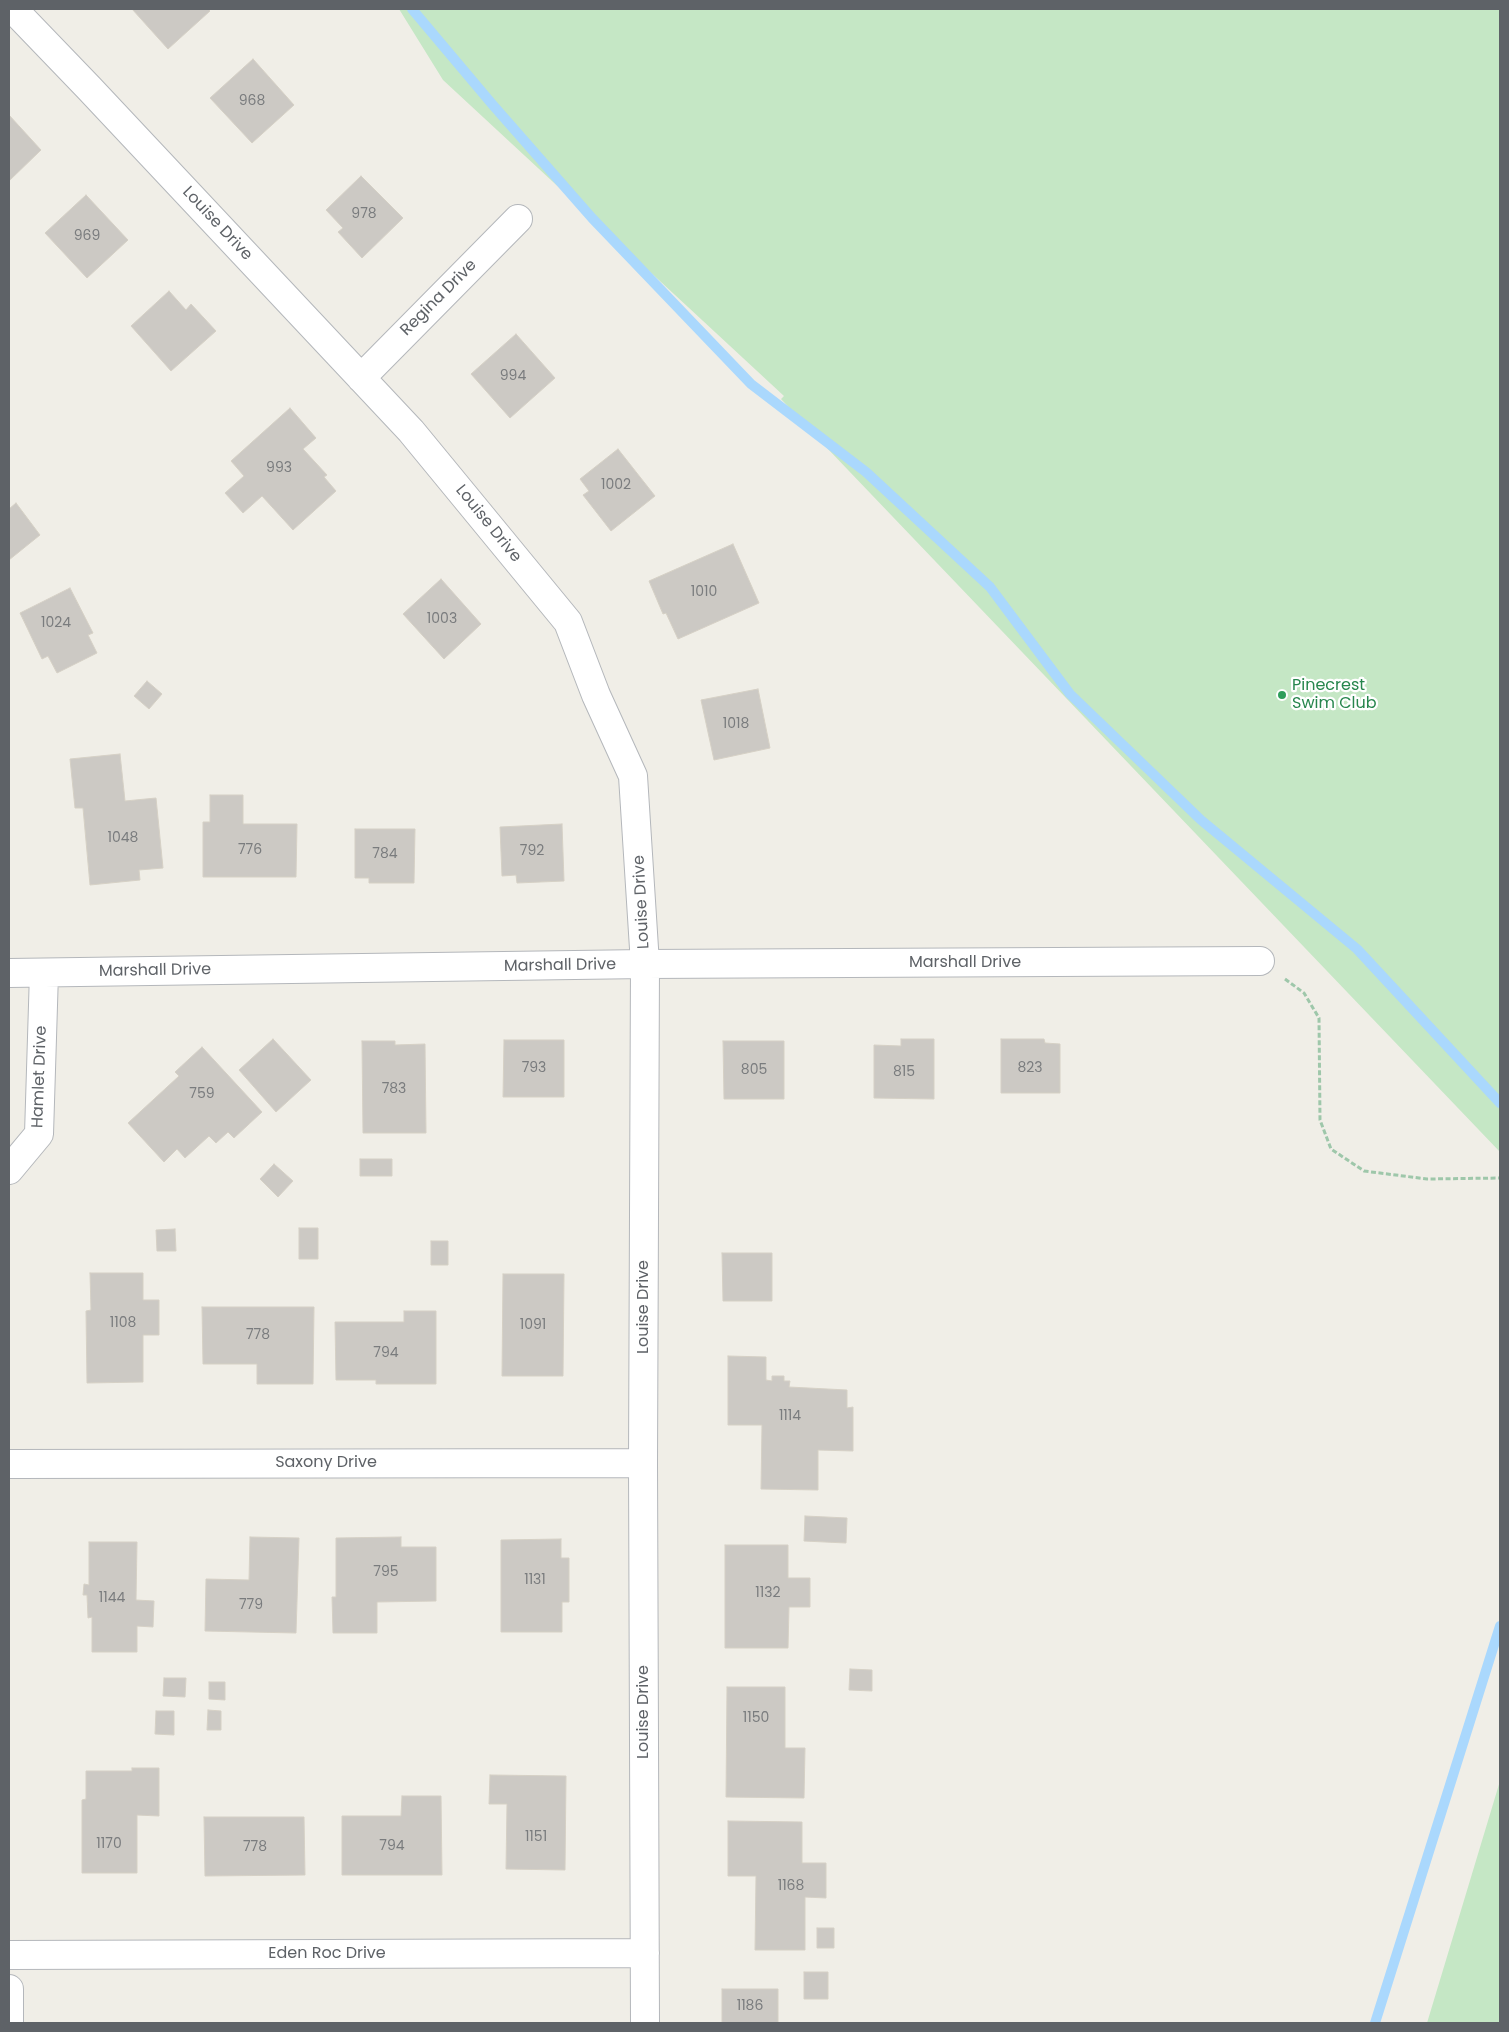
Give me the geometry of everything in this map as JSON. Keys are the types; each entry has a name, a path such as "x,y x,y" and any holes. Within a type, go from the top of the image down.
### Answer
{"street":[{"name":"Louise Drive","path":"12,9 89,88 411,431 568,622 596,695 633,776 645,964 643,1462 645,2023"},
{"name":"Regina Drive","path":"361,378 518,219"},
{"name":"Marshall Drive","path":"9,973 645,964 1260,962"},
{"path":"9,966 9,973"},
{"name":"Hamlet Drive","path":"9,1170 39,1134 44,973"},
{"name":"Saxony Drive","path":"9,1464 643,1462"},
{"name":"Eden Roc Drive","path":"9,1956 644,1953"},
{"path":"9,1989 9,2023"}],"path":[{"path":"1260,962 1304,993 1319,1018 1320,1120 1331,1149 1364,1171 1427,1179 1500,1178"}],"green space":[{"name":"Pinecrest Swim Club","path":"399,9 1500,9 1500,1152 827,448 781,399 784,396 443,80"},
{"path":"1500,1781 1500,2023 1427,2023"}],"building":[{"path":"132,9 208,9 210,11 168,49"},
{"path":"253,59 294,105 252,143 210,98"},
{"path":"9,115 41,150 9,181"},
{"path":"361,176 403,218 362,258 338,232 343,228 326,210"},
{"path":"86,195 128,240 87,278 45,233"},
{"path":"169,291 186,310 191,304 216,331 171,371 131,326"},
{"path":"516,334 555,378 510,418 471,374"},
{"path":"290,408 316,438 303,449 327,475 324,477 336,491 293,530 262,496 243,513 225,493 244,476 231,461"},
{"path":"618,449 655,496 611,531 583,495 589,491 580,479"},
{"path":"16,503 40,535 9,560 9,509"},
{"path":"733,544 759,603 678,639 666,613 663,614 649,581"},
{"path":"441,579 481,624 444,659 403,614"},
{"path":"70,588 93,633 88,635 97,653 57,673 48,656 42,659 20,613"},
{"path":"147,681 162,694 149,709 134,696"},
{"path":"758,689 770,748 714,760 701,700"},
{"path":"120,754 125,801 156,798 163,868 139,870 140,880 90,885 83,808 75,808 70,759"},
{"path":"210,795 243,795 243,824 297,824 296,877 203,877 203,822 210,822"},
{"path":"562,824 564,881 517,883 516,875 502,876 500,827"},
{"path":"355,829 415,829 414,883 369,883 369,878 355,878"},
{"path":"273,1039 311,1080 276,1112 239,1070"},
{"path":"901,1039 934,1039 934,1099 874,1098 874,1045 901,1046"},
{"path":"1001,1039 1044,1039 1045,1043 1060,1044 1060,1093 1001,1093"},
{"path":"504,1040 564,1040 564,1097 503,1097"},
{"path":"362,1041 395,1041 395,1045 425,1044 426,1133 363,1133"},
{"path":"723,1041 784,1041 784,1099 724,1099"},
{"path":"202,1047 262,1112 234,1138 228,1132 216,1143 209,1136 185,1158 177,1149 164,1162 128,1123 179,1076 175,1072"},
{"path":"360,1159 392,1159 392,1176 360,1176"},
{"path":"274,1164 293,1181 278,1197 260,1179"},
{"path":"299,1228 318,1228 318,1259 299,1259"},
{"path":"175,1229 176,1251 157,1251 156,1230"},
{"path":"431,1241 448,1241 448,1265 431,1265"},
{"path":"722,1253 772,1253 772,1301 723,1301"},
{"path":"90,1273 143,1273 143,1300 159,1300 159,1335 143,1335 143,1382 87,1383 86,1311 91,1310"},
{"path":"503,1274 564,1274 563,1376 502,1376"},
{"path":"202,1307 314,1307 313,1384 257,1384 257,1364 203,1364"},
{"path":"404,1311 436,1311 436,1384 376,1384 376,1380 336,1380 335,1322 404,1322"},
{"path":"728,1356 766,1357 766,1380 772,1381 772,1376 784,1376 784,1381 790,1381 789,1387 847,1390 847,1408 853,1407 853,1451 818,1450 818,1490 761,1489 762,1425 728,1425"},
{"path":"805,1516 847,1518 846,1543 804,1541"},
{"path":"250,1537 299,1538 296,1633 205,1631 206,1579 249,1580"},
{"path":"401,1537 401,1547 436,1547 436,1601 377,1602 377,1633 333,1633 332,1597 336,1597 336,1538"},
{"path":"561,1539 561,1558 569,1558 569,1602 562,1602 562,1632 501,1632 501,1540"},
{"path":"89,1542 137,1542 136,1600 154,1601 153,1627 137,1626 137,1652 92,1652 92,1617 88,1618 87,1595 83,1595 84,1584 89,1585"},
{"path":"725,1545 788,1545 788,1578 810,1578 810,1607 789,1607 788,1648 725,1648"},
{"path":"850,1669 872,1670 872,1691 849,1690"},
{"path":"164,1678 186,1678 185,1697 163,1696"},
{"path":"209,1682 225,1682 225,1700 209,1699"},
{"path":"727,1687 785,1687 785,1748 805,1748 804,1798 726,1797"},
{"path":"208,1710 221,1711 221,1730 207,1730"},
{"path":"156,1711 174,1711 174,1735 155,1734"},
{"path":"132,1768 159,1768 159,1816 137,1815 137,1873 82,1873 82,1800 86,1799 86,1771 132,1771"},
{"path":"490,1775 566,1776 565,1870 506,1869 507,1804 489,1804"},
{"path":"402,1796 441,1796 442,1875 342,1875 342,1816 401,1816"},
{"path":"204,1817 304,1817 305,1875 205,1876"},
{"path":"728,1821 802,1822 802,1863 826,1863 826,1898 805,1897 805,1950 755,1950 756,1876 728,1876"},
{"path":"817,1928 834,1928 834,1948 817,1948"},
{"path":"804,1972 828,1972 828,1999 804,1999"},
{"path":"722,1989 778,1989 778,2023 722,2023"}],"waterway":[{"path":"412,9 592,218 751,384 866,472 990,587 1070,694 1201,820 1357,949 1500,1103"},
{"path":"1375,2023 1500,1626"}],"place":[{"name":"Pinecrest Swim Club","path":"1282,695"}]}
